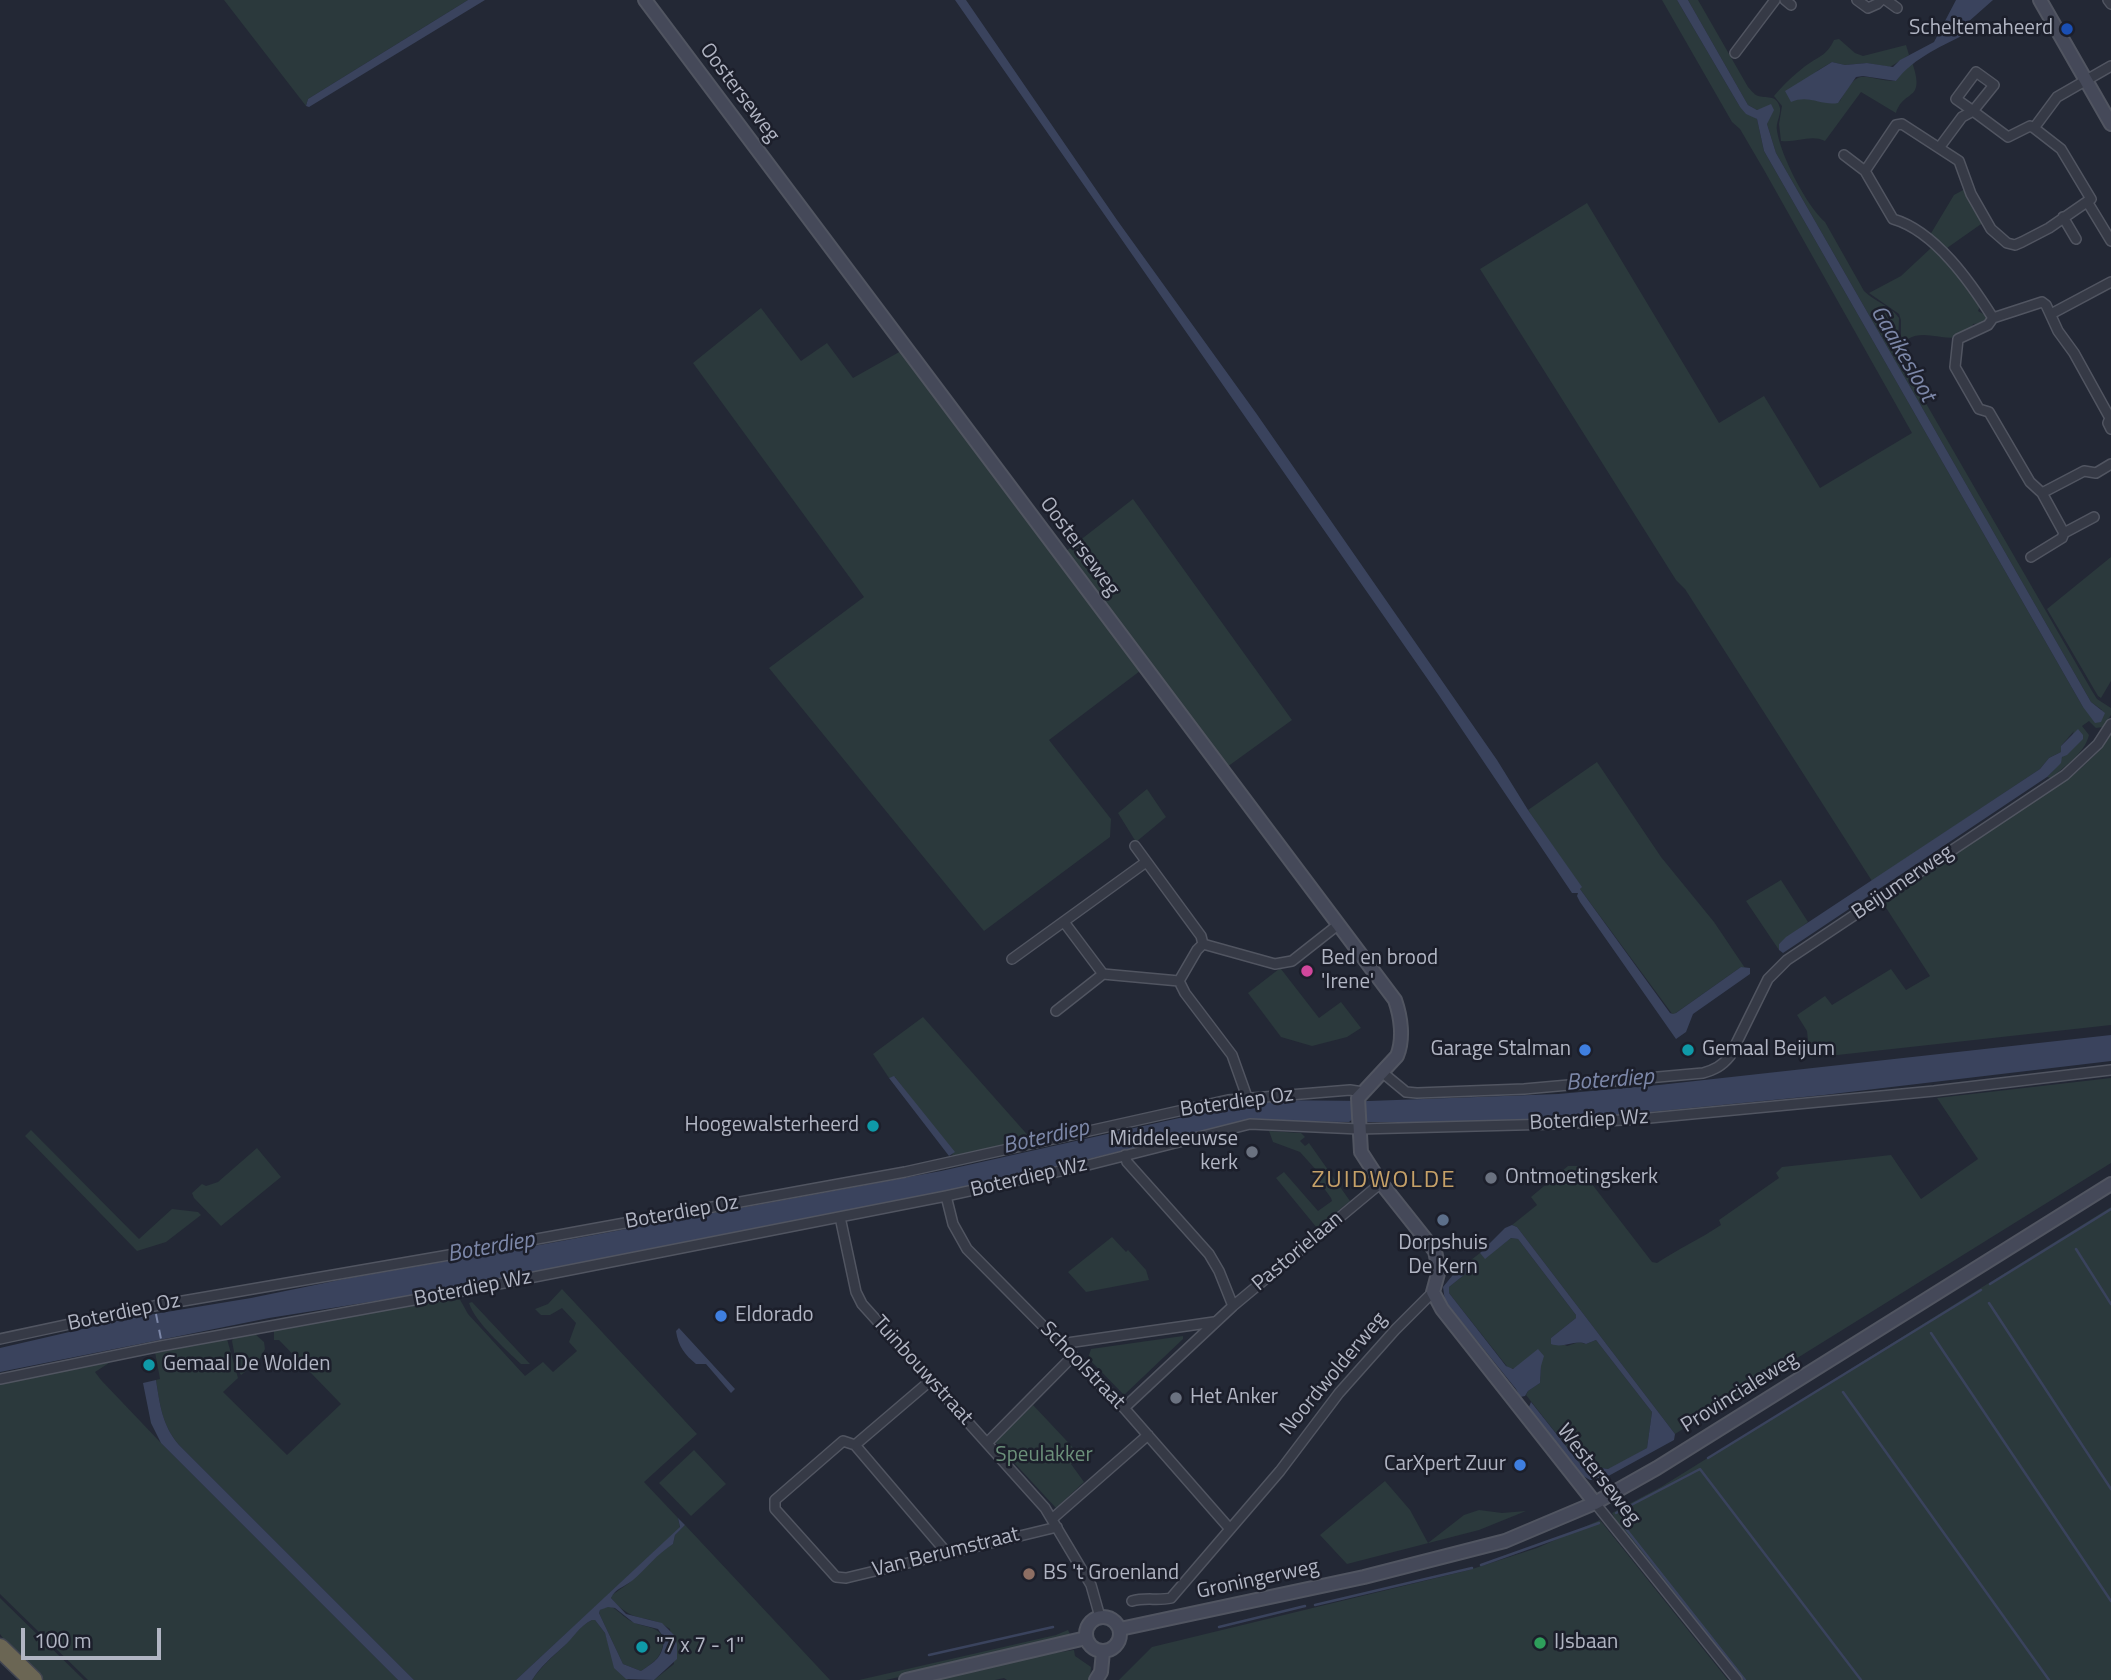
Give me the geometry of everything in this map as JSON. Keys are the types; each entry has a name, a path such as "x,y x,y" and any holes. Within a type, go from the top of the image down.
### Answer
{"highway":[{"path":"0,1648 33,1680"}],"street":[{"name":"Oosterseweg","path":"645,0 1395,1000 1400,1014 1400,1049 1383,1073 1361,1095"},
{"path":"1735,53 1775,0"},
{"path":"1857,0 1868,8 1881,0"},
{"path":"1886,0 1897,8"},
{"path":"2040,0 2111,124"},
{"path":"2034,128 2057,97 2111,66"},
{"path":"1865,171 1896,125 1902,124 1959,161 1971,194 1991,229 2007,243 2015,245 2091,199 2061,149 2030,126 2008,137 1973,111 1962,117 1939,148"},
{"path":"1844,155 1865,171 1893,219 1903,222 1951,259 1993,318"},
{"path":"2088,203 2111,241"},
{"path":"2063,218 2076,239"},
{"path":"2051,314 2111,282"},
{"path":"2064,533 2042,493 2030,482 1989,412 1979,409 1955,367 1958,339 1989,325 1993,318 2042,302 2046,304 2058,331 2074,353 2110,418 2108,424 2111,429"},
{"path":"2101,401 2111,396"},
{"path":"2042,493 2084,471 2095,472 2111,464"},
{"path":"2031,557 2062,538 2064,533 2094,517"},
{"name":"Beijumerweg","path":"1383,1073 1406,1092 1417,1093 1524,1089 1703,1073 1722,1065 1735,1048 1768,979 1787,960 2065,775 2093,751 2111,724"},
{"path":"1135,846 1201,936 1203,944"},
{"path":"1012,959 1146,862"},
{"path":"1064,922 1103,974"},
{"path":"1203,944 1275,964 1292,961 1339,924"},
{"path":"1180,981 1203,944"},
{"path":"1056,1011 1103,974 1180,981"},
{"path":"1180,981 1185,993 1232,1055 1247,1097"},
{"name":"Boterdiep Wz","path":"0,1380 161,1346 477,1289 946,1196 1250,1124 1359,1127 1555,1124 1639,1119 1934,1091 2111,1070"},
{"name":"Boterdiep Oz","path":"0,1339 154,1306 905,1172 1247,1097 1350,1090 1361,1095"},
{"path":"1361,1095 1361,1152 1381,1183 1435,1251 1439,1270 1433,1292"},
{"path":"1125,1155 1127,1162 1157,1198 1209,1254 1233,1306"},
{"name":"Pastorielaan","path":"1124,1408 1214,1322 1381,1183"},
{"name":"Provincialeweg","path":"1364,1577 1506,1541 1595,1503 1669,1461 2111,1184"},
{"name":"Schoolstraat","path":"946,1196 953,1224 967,1249 1124,1408 1230,1529"},
{"name":"Tuinbouwstraat","path":"840,1217 856,1292 862,1304 1045,1508 1091,1585 1100,1617"},
{"name":"Westerseweg","path":"1433,1292 1442,1309 1737,1680"},
{"name":"Noordwolderweg","path":"1132,1601 1152,1597 1163,1600 1171,1598 1280,1471 1339,1393 1433,1292"},
{"path":"1060,1343 1214,1322"},
{"path":"986,1443 1073,1356"},
{"path":"930,1381 855,1445 947,1553"},
{"path":"1055,1523 1147,1435"},
{"name":"Van Berumstraat","path":"855,1445 843,1441 777,1497 773,1505 836,1577 846,1578 1055,1523"},
{"name":"Groningerweg","path":"1120,1629 1364,1577"},
{"path":"1100,1617 1110,1618 1120,1629 1115,1647 1103,1652 1092,1648 1086,1638 1088,1625 1100,1617"},
{"path":"906,1680 1086,1638"},
{"path":"1096,1680 1101,1672 1103,1652"}],"green space":[{"path":"224,0 468,0 308,99 306,106"},
{"path":"1662,0 1677,0 1740,107 1757,119 1764,151 2083,707 2102,710 2091,702 1776,153 1767,124 1769,117 1764,108 1757,110 1748,105 1688,0 1698,0 1748,87 1756,95 1772,98 1777,102 1780,108 1777,124 1779,141 1795,180 1825,222 1864,291 1899,318 1898,350 1901,360 2092,691 2097,699 2111,708 2111,715 2103,727 2096,728 2089,721 2082,726 2089,735 2087,742 2073,759 2051,778 2047,777 2060,761 2074,731 2061,746 2061,752 2049,758 2040,769 1872,881 1685,589 1676,580 1480,269 1587,203 1719,423 1764,396 1820,488 1912,433 1764,170 1740,129 1732,122"},
{"path":"1839,39 1855,53 1863,56 1906,45 1909,55 1890,67 1832,62 1817,71 1800,98 1825,102 1840,101 1852,82 1858,78 1896,81 1912,62 1917,84 1915,90 1904,100 1896,113 1861,92 1825,141 1814,138 1781,141 1779,124 1782,106 1774,96 1800,70 1825,53 1834,40"},
{"path":"1965,189 1984,222 1947,248 1930,235 1954,195"},
{"path":"1931,248 1960,275 1958,277 1968,287 1967,290 1976,297 1974,300 1980,306 1978,311 1987,316 1985,323 1973,324 1961,332 1961,336 1914,336 1908,339 1907,353 1901,353 1899,314 1869,293 1901,276"},
{"path":"761,308 801,361 827,343 853,378 901,351 1140,671 1049,740 1111,819 1110,837 984,931 769,668 864,597 693,363"},
{"path":"1133,499 1292,720 1227,767 1065,552"},
{"path":"2111,557 2111,681 2101,698 2047,609"},
{"path":"2111,728 2111,1025 1810,1058 1807,1031 1797,1015 1825,996 1832,1005 1891,969 1906,990 1930,976 1883,903 2078,771 2098,752"},
{"path":"1597,762 1661,857 1714,922 1745,968 1741,967 1673,1015 1580,889 1528,810"},
{"path":"1147,789 1166,817 1136,842 1118,813"},
{"path":"1781,880 1808,922 1779,944 1779,950 1746,901"},
{"path":"1279,969 1319,1018 1341,1002 1361,1028 1347,1037 1312,1046 1281,1037 1248,993"},
{"path":"923,1017 1032,1140 954,1158 895,1077 889,1078 873,1054"},
{"path":"2111,1078 2111,1163 1675,1434 1517,1227 1512,1225 1537,1205 1531,1197 1568,1166 1578,1166 1652,1262 1657,1263 1721,1225 1719,1220 1779,1178 1776,1173 1782,1167 1891,1155 1921,1199 1978,1159 1937,1098"},
{"path":"31,1130 139,1239 172,1209 198,1212 201,1215 166,1242 137,1251 25,1136"},
{"path":"1269,1131 1301,1133 1305,1137 1300,1141 1305,1146 1309,1143 1350,1201 1317,1228 1276,1178 1284,1172 1318,1211 1332,1201 1331,1198 1318,1180 1317,1171 1300,1152 1273,1142"},
{"path":"257,1148 281,1177 221,1226 192,1193 202,1184 206,1186 218,1182"},
{"path":"2111,1207 2111,1680 1741,1680 1620,1528 1612,1513 1661,1487"},
{"path":"1112,1237 1146,1270 1149,1280 1086,1292 1068,1272"},
{"path":"1511,1238 1518,1239 1576,1315 1576,1318 1551,1338 1567,1346 1596,1340 1652,1412 1647,1448 1614,1467 1608,1469 1581,1465 1526,1395 1540,1383 1541,1366 1509,1369 1449,1293 1449,1287 1469,1271 1473,1264 1471,1260 1480,1253 1485,1258"},
{"path":"562,1289 697,1434 644,1482 678,1518 680,1528 516,1680 414,1680 179,1445 163,1414 156,1380 160,1379 155,1352 227,1339 238,1378 223,1392 287,1455 341,1404 279,1340 274,1340 274,1329 458,1296 468,1314 525,1376 543,1362 553,1372 577,1351 569,1342 576,1323 562,1308 550,1315 541,1315 535,1309 548,1304"},
{"path":"472,1302 530,1364 521,1364 491,1335 472,1310 469,1303"},
{"path":"255,1334 264,1342 265,1349 258,1362 241,1375 237,1368 233,1338"},
{"path":"1183,1336 1183,1339 1124,1395 1088,1358 1091,1349"},
{"path":"112,1361 95,1372 101,1380 398,1680 88,1680 0,1594 0,1383"},
{"name":"Speulakker","path":"1033,1405 1080,1455 1071,1464 1084,1482 1056,1508 995,1442"},
{"path":"694,1450 726,1484 691,1516 659,1483"},
{"path":"1385,1481 1410,1510 1428,1543 1464,1515 1479,1510 1502,1513 1526,1511 1479,1530 1347,1564 1320,1535"},
{"path":"1600,1520 1728,1680 1119,1680 1152,1647 1469,1570 1537,1548"},
{"path":"685,1525 830,1680 654,1680 674,1664 670,1629 634,1616 619,1607 611,1598 664,1549 673,1544 675,1535"},
{"path":"0,1598 84,1680 44,1680 10,1648 0,1634"},
{"path":"608,1606 637,1624 654,1629 664,1638 657,1658 641,1671 623,1664 599,1613"},
{"path":"595,1620 605,1633 628,1680 532,1680 580,1629"},
{"path":"1068,1630 1070,1634 1038,1645 886,1680 859,1680 1056,1635"},
{"path":"1074,1650 1075,1656 1091,1667 1090,1680 927,1680 1028,1657"}],"water":[{"path":"468,0 485,0 309,107 306,106 308,99"},
{"path":"955,0 966,0 1117,220 1256,413 1497,760 1582,887 1580,889 1670,1013 1676,1013 1741,967 1750,968 1750,974 1693,1014 1686,1032 1676,1039 1580,902 1578,893 1572,893 1438,694"},
{"path":"1677,0 1688,0 1748,105 1757,110 1771,104 1774,110 1767,124 1776,153 2091,702 2105,713 2101,722 2095,723 2083,707 1764,151 1757,119 1746,114 1740,107"},
{"path":"1956,0 1993,0 1967,23 1969,32 1911,65 1896,81 1856,77 1838,103 1804,99 1791,102 1785,91 1832,62 1893,67 1900,60 1934,42"},
{"path":"2078,729 2083,739 2062,757 2061,763 2047,777 1783,953 1779,950 1779,944 1786,937 2040,769 2049,758 2061,752 2061,746"},
{"path":"2111,1035 2111,1061 1824,1095 1609,1116 1496,1123 1368,1122 1354,1118 1349,1122 1250,1121 969,1187 570,1267 269,1318 0,1372 0,1348 130,1318 941,1171 1260,1100 1369,1101 1558,1094"},
{"path":"894,1076 955,1152 949,1156 889,1078"},
{"path":"1512,1225 1517,1227 1675,1434 1674,1440 1603,1479 1590,1480 1583,1476 1534,1415 1529,1407 1531,1402 1581,1465 1608,1469 1647,1448 1652,1412 1596,1340 1586,1344 1551,1344 1551,1338 1576,1318 1576,1315 1518,1239 1511,1238 1485,1259 1480,1253 1505,1228"},
{"path":"1466,1259 1473,1264 1469,1271 1449,1287 1449,1293 1506,1366 1513,1369 1538,1349 1544,1356 1540,1383 1525,1396 1520,1397 1445,1301 1443,1287"},
{"path":"679,1328 735,1389 731,1393 706,1364 696,1364 685,1354 677,1336 676,1331"},
{"path":"156,1380 165,1422 179,1445 414,1680 398,1680 161,1443 151,1423 143,1383"},
{"path":"678,1518 685,1525 675,1535 673,1544 611,1598 626,1614 662,1623 674,1635 677,1659 654,1680 626,1679 614,1668 605,1633 595,1620 592,1620 546,1662 532,1680 516,1680 680,1527","holes":["608,1607 615,1608 634,1623 658,1629 664,1638 658,1658 641,1671 623,1664 599,1613"]}],"waterway":[{"path":"1990,1284 2111,1209"},
{"path":"2076,1249 2111,1304"},
{"path":"1708,1458 1981,1290"},
{"path":"1989,1303 2111,1489"},
{"path":"1931,1333 2111,1601"},
{"path":"1843,1392 2049,1680"},
{"path":"1616,1513 1700,1469 1861,1680"},
{"path":"1481,1565 1599,1523"},
{"path":"1626,1529 1745,1680"},
{"path":"1315,1605 1472,1568"},
{"path":"1219,1627 1305,1606"},
{"path":"929,1655 1053,1627"}],"ferry route":[{"path":"156,1314 161,1339"}],"place":[{"name":"Scheltemaheerd","path":"2067,29"},
{"name":"Bed en brood 'Irene'","path":"1307,971"},
{"name":"Garage Stalman","path":"1585,1050"},
{"name":"Gemaal Beijum","path":"1688,1050"},
{"name":"Hoogewalsterheerd","path":"873,1126"},
{"name":"Middeleeuwse kerk","path":"1252,1152"},
{"name":"Ontmoetingskerk","path":"1491,1178"},
{"name":"Dorpshuis De Kern","path":"1443,1220"},
{"name":"Eldorado","path":"721,1316"},
{"name":"Gemaal De Wolden","path":"149,1365"},
{"name":"Het Anker","path":"1176,1398"},
{"name":"CarXpert Zuur","path":"1520,1465"},
{"name":"BS 't Groenland","path":"1029,1574"},
{"name":"IJsbaan","path":"1540,1643"},
{"name":"\"7 x 7 - 1\"","path":"642,1647"}],"district":[{"name":"ZUIDWOLDE","path":"1384,1181"}],"water label":[{"name":"Gaaikesloot","path":"1902,354"},
{"name":"Boterdiep","path":"1610,1081"},
{"name":"Boterdiep","path":"1046,1138"},
{"name":"Boterdiep","path":"491,1248"}]}
